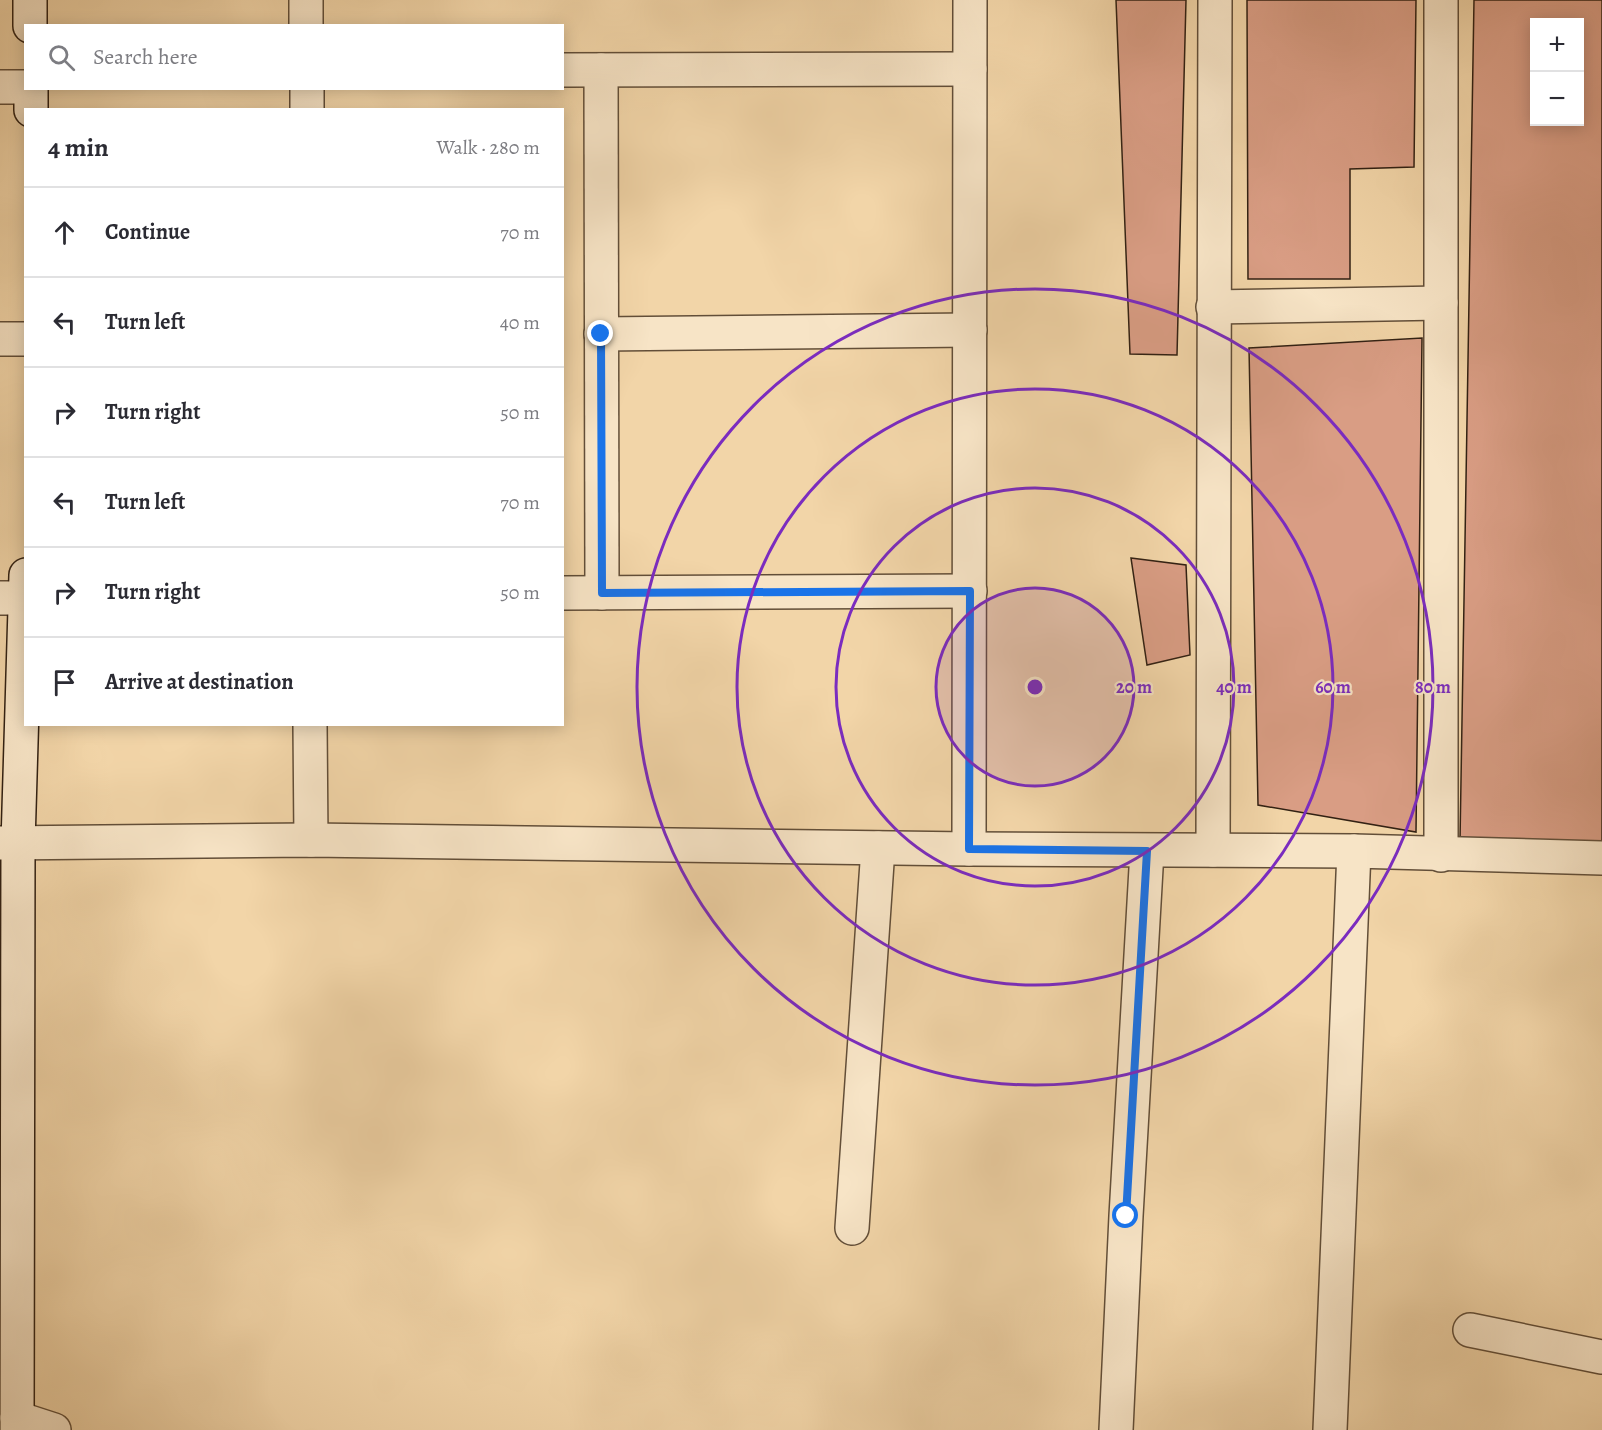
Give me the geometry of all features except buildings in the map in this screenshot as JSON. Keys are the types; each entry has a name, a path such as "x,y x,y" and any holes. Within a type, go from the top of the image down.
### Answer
{"street":[{"path":"30,0 30,24"},
{"path":"306,0 306,24"},
{"path":"969,849 970,0"},
{"path":"1213,850 1215,0"},
{"path":"1441,0 1442,855"},
{"path":"564,70 970,69"},
{"path":"600,70 602,593"},
{"path":"0,87 24,87"},
{"path":"31,90 31,108"},
{"path":"307,90 307,108"},
{"path":"1213,307 1441,303"},
{"path":"601,334 970,330"},
{"path":"0,339 24,339"},
{"path":"564,593 970,591"},
{"path":"0,598 24,598"},
{"path":"24,613 9,843 17,1424 54,1430"},
{"path":"310,726 311,840"},
{"path":"9,843 311,840 1147,851 1354,851 1602,858"},
{"path":"852,1228 878,848"},
{"path":"1116,1430 1126,1205 1147,851"},
{"path":"1330,1430 1354,851"},
{"path":"1470,1330 1602,1357"}],"route":[{"path":"601,334 602,593 970,591 969,849 1147,851 1126,1216"}]}
